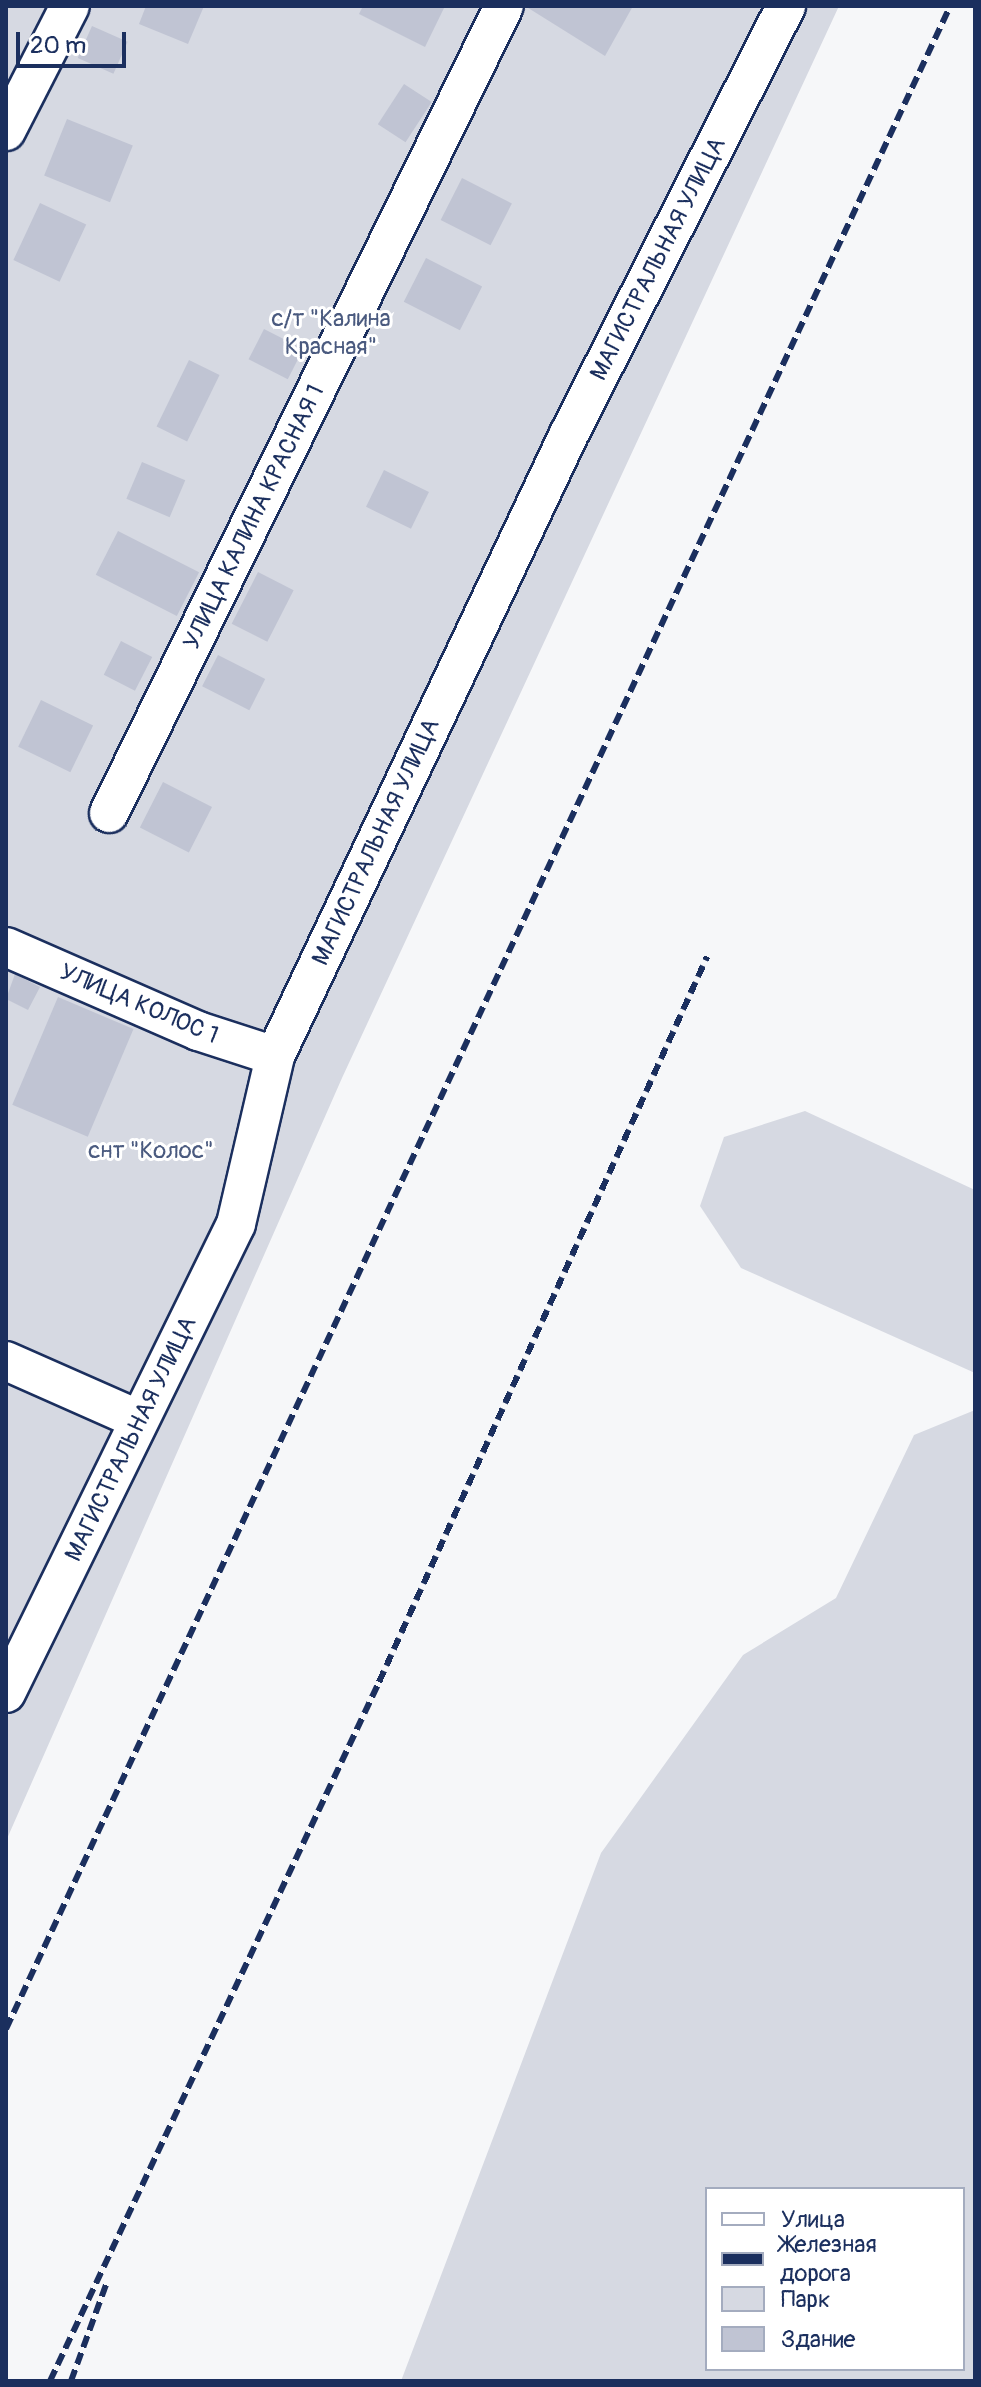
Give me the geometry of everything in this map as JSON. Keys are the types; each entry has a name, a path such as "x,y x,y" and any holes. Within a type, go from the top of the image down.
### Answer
{"street":[{"path":"6,131 70,6"},
{"name":"УЛИЦА КАЛИНА КРАСНАЯ 1","path":"109,813 504,6"},
{"name":"МАГИСТРАЛЬНАЯ УЛИЦА","path":"6,1693 236,1224 275,1056 569,434 786,6"},
{"name":"УЛИЦА КОЛОС 1","path":"6,947 198,1031 275,1056"},
{"path":"6,1361 139,1420"}],"green space":[{"name":"с/т \"Калина Красная\"","path":"6,6 839,6 342,1078 6,1841"},
{"path":"805,1111 975,1190 975,1373 741,1268 700,1206 724,1137"},
{"path":"975,1410 975,2381 401,2381 601,1853 743,1655 836,1598 914,1435"}],"building":[{"path":"146,6 204,6 188,44 139,24"},
{"path":"363,6 445,6 425,47 359,14"},
{"path":"525,6 633,6 605,56"},
{"path":"92,26 128,42 113,74 78,58"},
{"path":"404,84 432,102 406,142 378,124"},
{"path":"67,119 133,146 110,202 44,176"},
{"path":"462,178 512,203 491,245 441,220"},
{"path":"40,203 86,225 60,282 13,260"},
{"path":"426,258 482,287 460,330 404,302"},
{"path":"264,329 303,349 288,379 249,359"},
{"path":"189,360 220,375 187,441 157,427"},
{"path":"142,462 185,480 170,517 126,499"},
{"path":"384,470 429,492 411,529 366,507"},
{"path":"118,531 199,572 177,616 96,575"},
{"path":"258,572 294,590 267,642 232,624"},
{"path":"121,641 152,657 135,691 104,675"},
{"path":"218,655 265,679 249,710 202,686"},
{"path":"41,700 93,725 70,772 18,747"},
{"path":"163,782 212,807 189,852 140,827"},
{"path":"15,974 40,987 28,1010 6,999"},
{"path":"58,997 133,1029 88,1137 12,1105"}],"railway":[{"path":"6,2029 950,6"},
{"path":"50,2381 379,1682 707,957"},
{"path":"71,2381 107,2282"}],"park label":[{"name":"снт \"Колос\"","path":"151,1151"}]}
